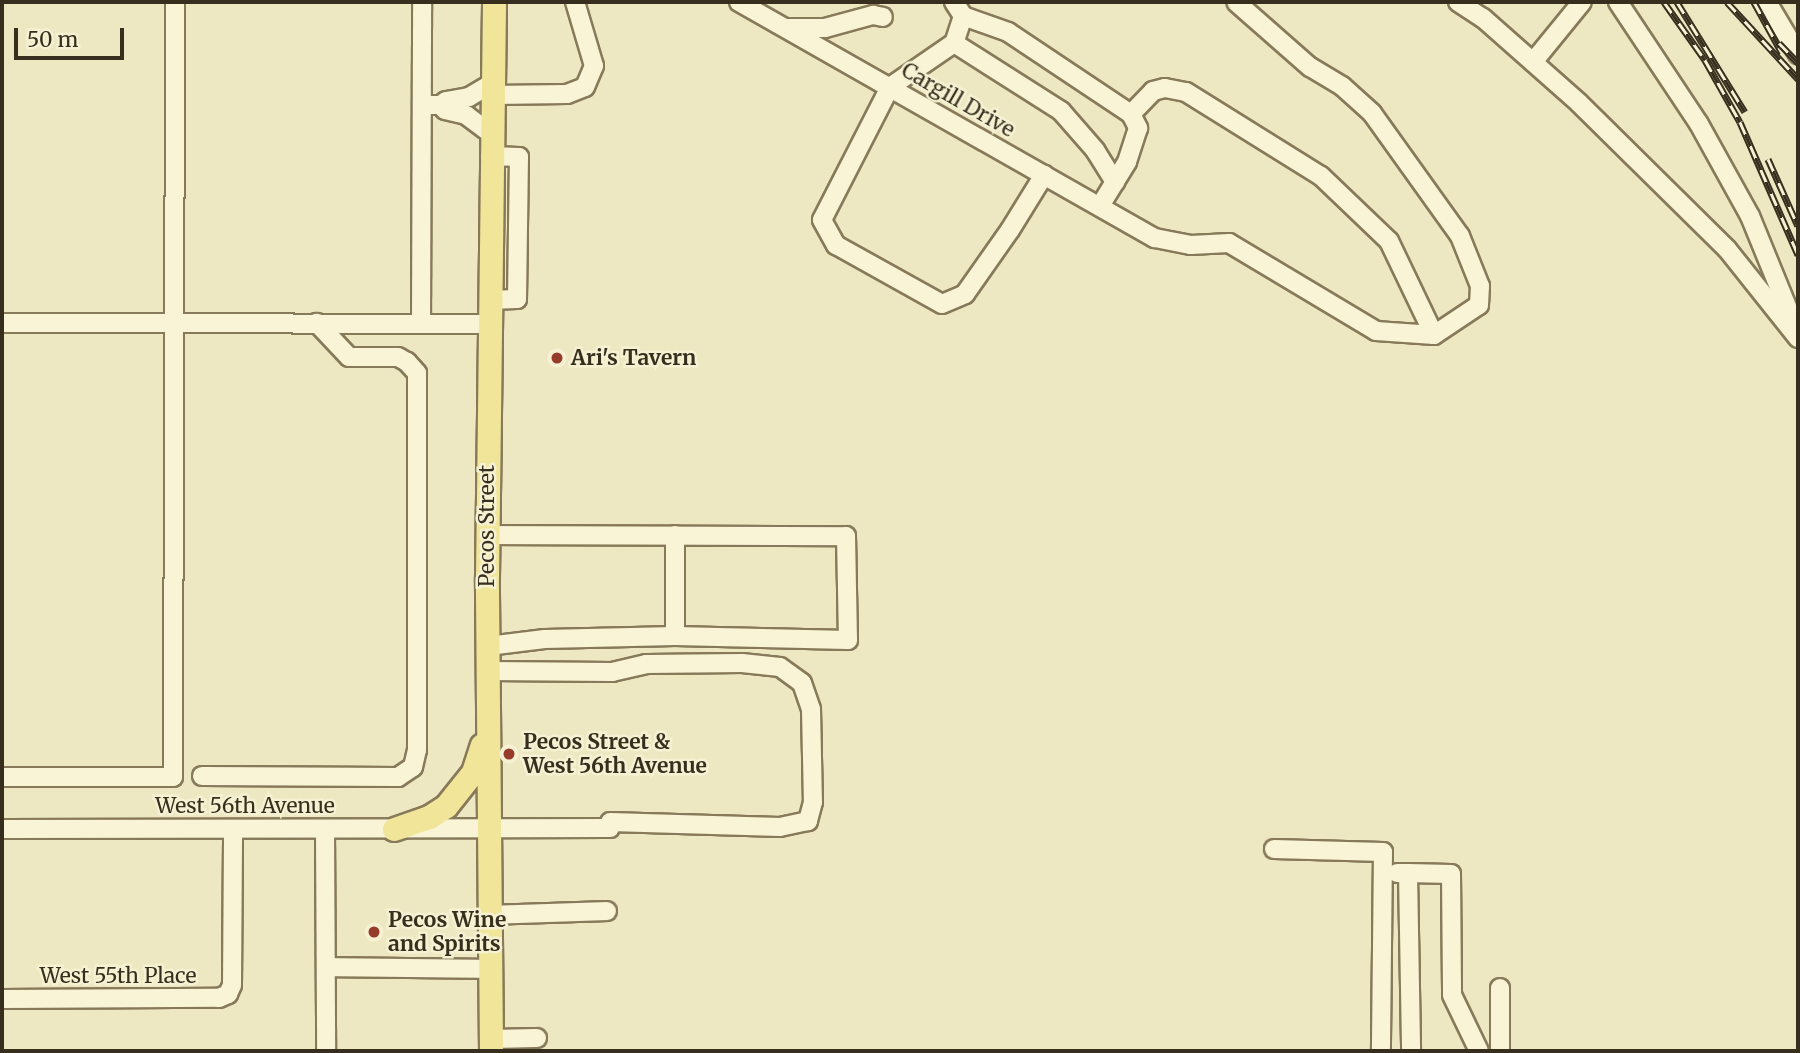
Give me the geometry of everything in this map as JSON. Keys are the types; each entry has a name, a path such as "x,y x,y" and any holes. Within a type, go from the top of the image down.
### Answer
{"main road":[{"name":"Pecos Street","path":"491,1045 487,535 490,145 494,2"},
{"path":"394,829 429,817 458,794 479,758 489,715"}],"street":[{"path":"2,777 173,777 176,2"},
{"path":"421,324 422,2"},
{"path":"422,105 441,105 446,101 492,89 566,94 585,88 594,66 575,2"},
{"name":"Cargill Drive","path":"739,2 1155,238 1191,245 1229,243 1376,331 1434,335"},
{"path":"1131,114 1153,91 1165,88 1186,92 1321,176 1389,241 1434,335 1479,305 1480,286 1460,236 1373,113 1342,86 1310,66 1236,2"},
{"path":"1458,2 1483,18 1579,103 1727,249 1798,338"},
{"path":"1533,62 1582,2"},
{"path":"1618,2 1699,124 1744,205 1798,333"},
{"path":"1767,2 1798,54"},
{"path":"1044,175 965,294 942,304 836,246 822,220 890,88 954,43 958,9 1008,32 1131,114 1138,128 1127,162 1100,206"},
{"path":"785,28 825,29 873,15 883,18"},
{"path":"954,43 1061,111 1095,150 1115,182"},
{"path":"441,105 445,110 466,115 490,145"},
{"path":"2,323 489,324"},
{"path":"202,776 398,777 413,767 417,750 416,373 407,362 398,357 349,357 317,323"},
{"path":"487,535 846,536 848,640 676,636 545,639 488,646"},
{"path":"675,535 676,636"},
{"name":"West 56th Avenue","path":"2,829 488,829 610,825 780,827 808,821 813,802 811,709 802,683 780,667 742,663 646,664 612,672 488,671"},
{"name":"West 55th Place","path":"2,999 219,998 231,989 233,829"},
{"path":"325,829 326,1051"},
{"path":"1274,849 1383,852 1381,1051"},
{"path":"1408,873 1410,1051"},
{"path":"1383,874 1451,874 1452,995 1479,1051"},
{"path":"489,915 607,911"},
{"path":"326,967 490,969"},
{"path":"1500,988 1500,1051"},
{"path":"491,1045 537,1038"}],"railway":[{"path":"1664,2 1705,60 1740,122 1798,255"},
{"path":"1677,2 1745,112"},
{"path":"1727,2 1798,79"},
{"path":"1754,2 1782,53"},
{"path":"1779,43 1798,63"},
{"path":"1768,159 1798,226"}],"place":[{"name":"Ari's Tavern","path":"557,358"},
{"name":"Pecos Street & West 56th Avenue","path":"509,754"},
{"name":"Pecos Wine and Spirits","path":"374,932"}]}
